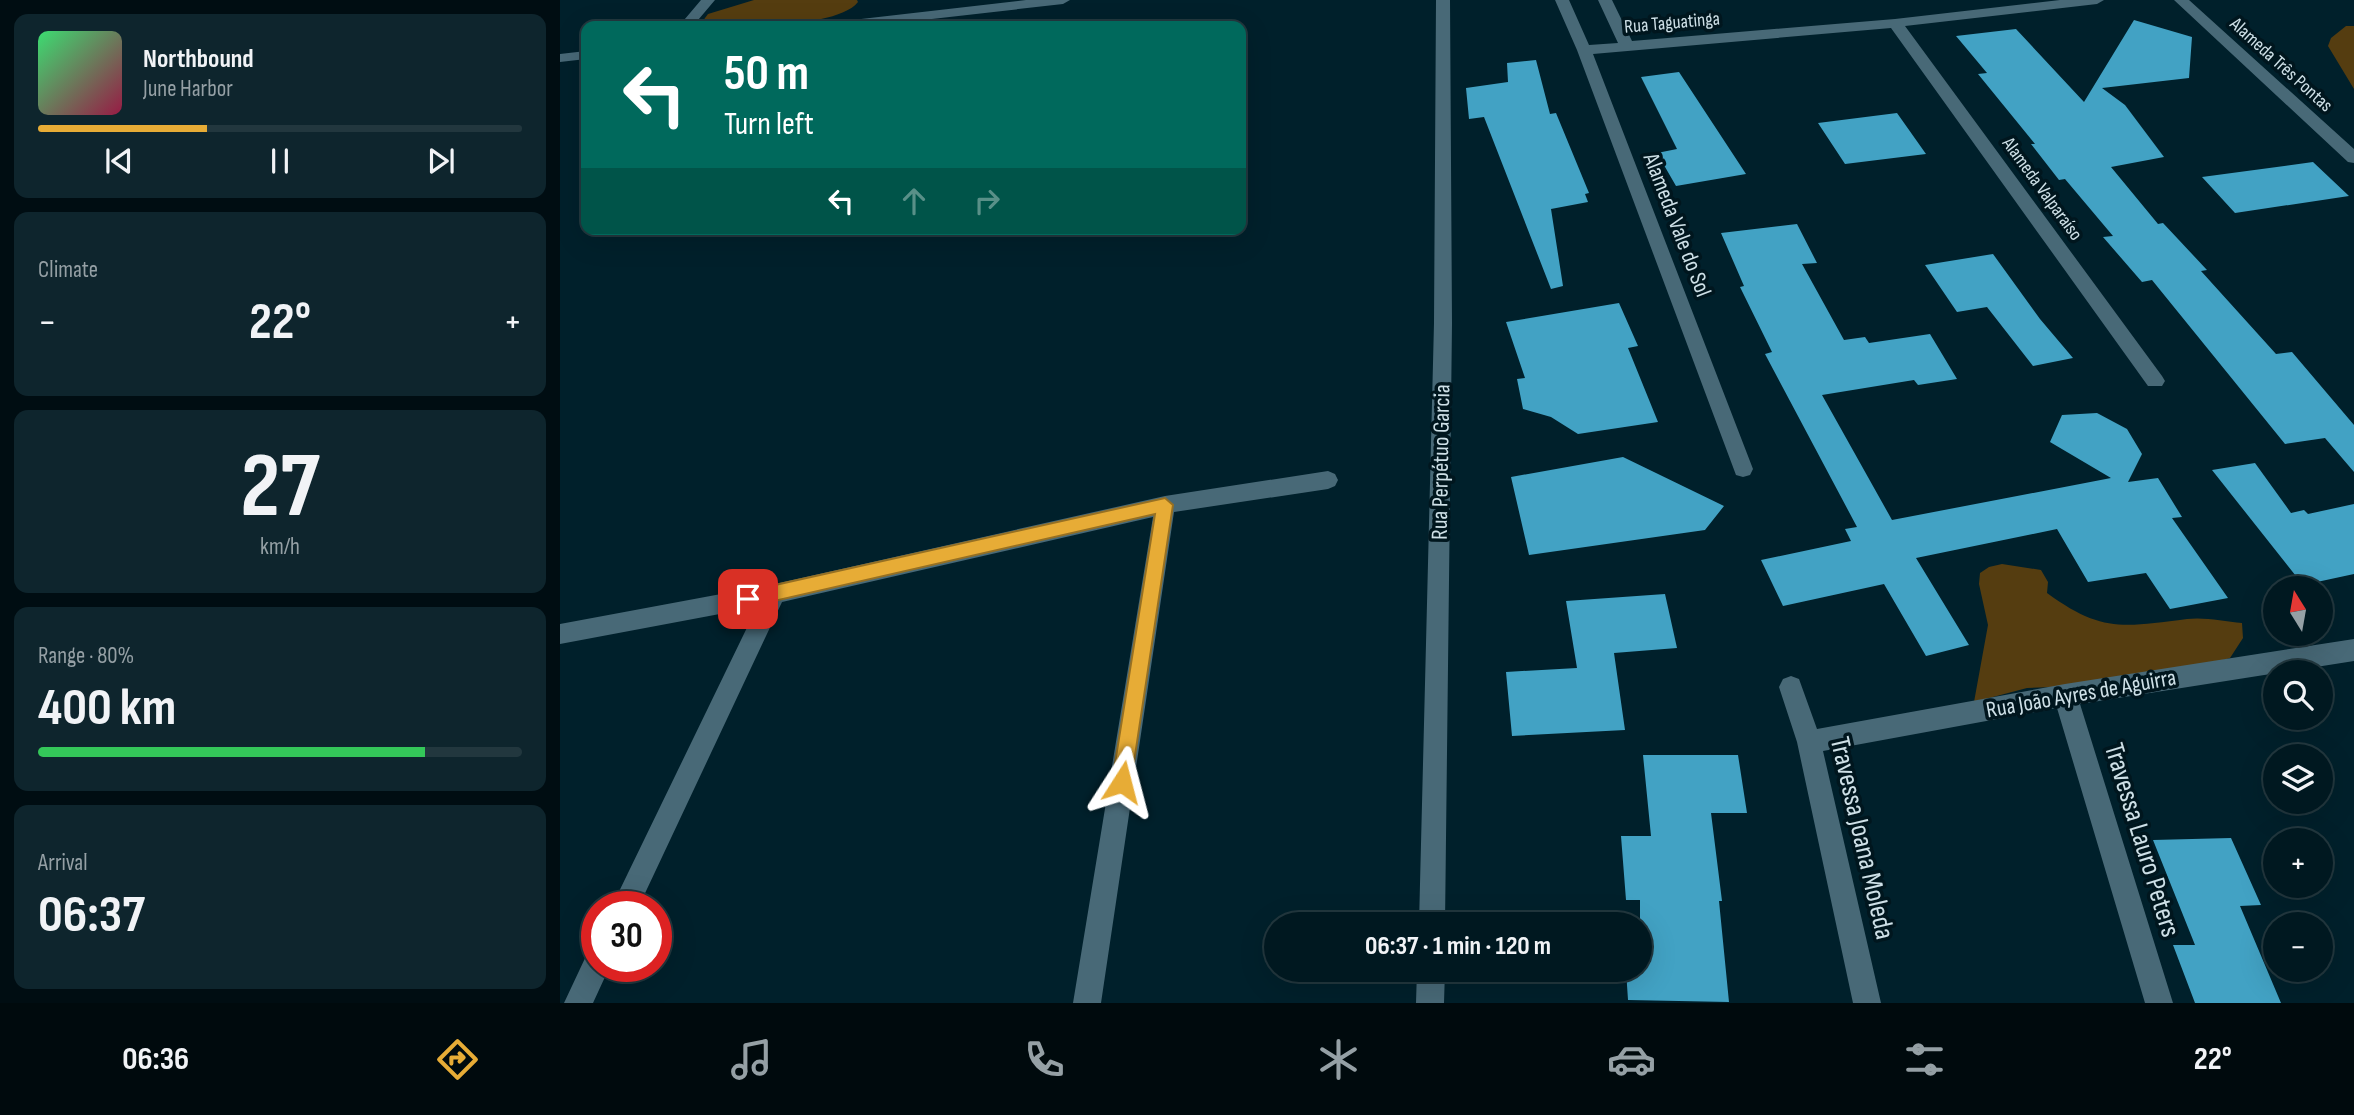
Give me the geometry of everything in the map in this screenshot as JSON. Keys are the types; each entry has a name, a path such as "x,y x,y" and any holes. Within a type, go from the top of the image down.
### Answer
{"street":[{"path":"690,21 708,0"},
{"path":"872,21 1000,4 1063,0"},
{"name":"Rua Perpétuo Garcia","path":"1432,912 1443,323 1443,0"},
{"name":"Alameda Vale do Sol","path":"1562,0 1584,50 1743,469"},
{"path":"1605,0 1627,46"},
{"name":"Rua Taguatinga","path":"1584,50 1895,23 2097,0"},
{"name":"Alameda Três Pontas","path":"2181,0 2354,158"},
{"name":"Alameda Valparaíso","path":"1895,23 2155,381"},
{"path":"560,58 581,56"},
{"path":"560,634 775,594 1165,505 1328,480"},
{"path":"1087,1003 1165,505"},
{"path":"632,891 775,594"},
{"name":"Rua João Ayres de Aguirra","path":"1809,742 2065,695 2354,650"},
{"name":"Travessa Joana Moleda","path":"1791,687 1809,742 1867,1003"},
{"name":"Travessa Lauro Peters","path":"2065,695 2159,1003"},
{"path":"578,1003 588,982"},
{"path":"1430,1003 1431,982"}],"shaded area":[{"path":"754,0 858,2 846,11 807,21 703,21 708,14"},
{"path":"2346,26 2354,26 2354,89 2328,46 2331,38"},
{"path":"2002,564 2041,570 2048,582 2047,593 2066,606 2099,621 2129,625 2194,619 2221,620 2242,623 2243,638 2230,658 2209,664 2053,687 2027,688 1974,702 1988,625 1979,584 1980,573 1989,567"}],"building":[{"path":"2134,20 2192,37 2189,78 2102,88 2125,105 2164,157 2111,167 2158,224 2163,223 2207,270 2201,271 2276,354 2292,352 2354,425 2354,472 2325,438 2285,444 2152,280 2142,282 2103,237 2113,236 2065,179 2059,180 2031,144 2035,144 1978,74 1987,73 1956,36 2016,29 2084,102"},
{"path":"1536,60 1550,114 1556,113 1589,193 1585,194 1588,202 1551,209 1563,286 1551,289 1484,117 1469,119 1466,88 1508,82 1507,63"},
{"path":"1679,72 1746,174 1676,186 1657,153 1677,149 1641,77"},
{"path":"1897,113 1926,154 1845,164 1818,123"},
{"path":"2313,162 2349,196 2235,213 2202,177"},
{"path":"1797,224 1817,263 1802,264 1844,340 1865,337 1869,343 1930,334 1957,379 1918,385 1914,380 1822,395 1892,520 2111,478 2050,442 2062,415 2097,413 2127,429 2142,454 2128,482 2158,478 2182,517 2172,518 2228,598 2170,609 2146,573 2088,582 2057,529 1916,558 1969,645 1926,656 1884,584 1783,606 1761,560 1851,541 1845,529 1857,527 1765,354 1772,352 1740,287 1744,286 1721,233"},
{"path":"1993,254 2040,319 2073,358 2033,366 1987,307 1957,312 1925,265"},
{"path":"1619,303 1638,346 1628,348 1658,422 1578,434 1551,417 1523,409 1517,379 1525,378 1506,322"},
{"path":"1623,457 1724,506 1705,530 1529,555 1511,477"},
{"path":"2255,463 2291,513 2304,510 2308,514 2354,504 2354,574 2333,579 2333,576 2296,576 2212,470"},
{"path":"1665,594 1677,648 1614,653 1625,730 1512,736 1506,672 1577,668 1566,601"},
{"path":"1643,755 1738,755 1747,813 1711,813 1722,901 1719,901 1729,1002 1628,1000 1627,982 1652,982 1652,912 1640,912 1640,900 1626,900 1621,836 1651,836"},
{"path":"2231,838 2261,905 2240,906 2263,960 2263,982 2272,982 2281,1003 2195,1003 2173,945 2195,945 2153,840"}],"route":[{"path":"748,599 1165,505 1122,782"}]}
